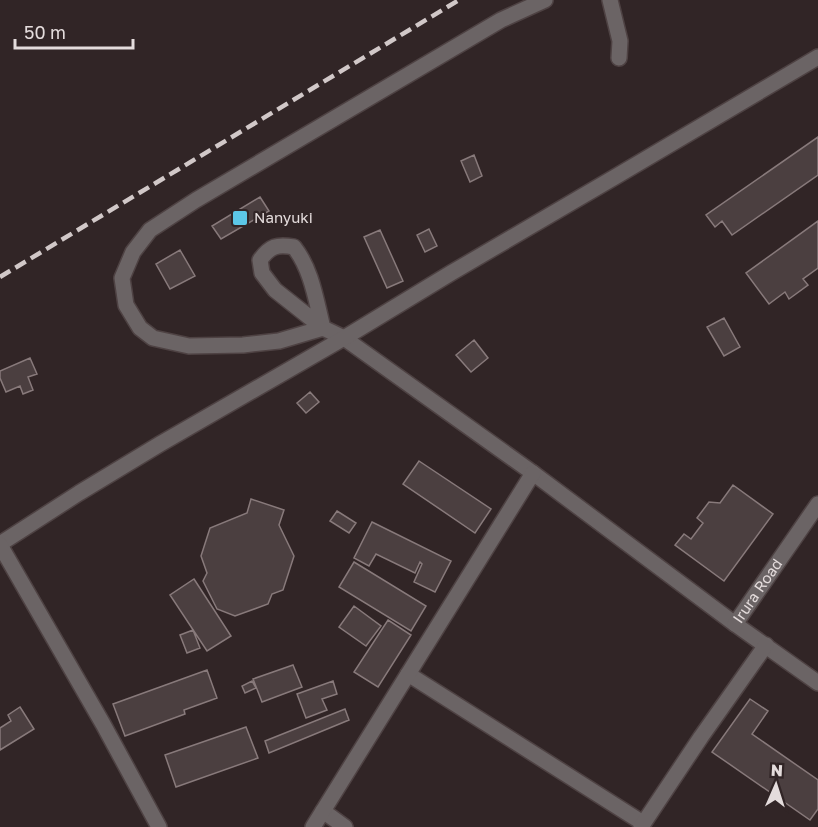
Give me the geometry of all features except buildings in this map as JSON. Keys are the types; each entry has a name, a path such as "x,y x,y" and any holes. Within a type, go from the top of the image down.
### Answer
{"street":[{"path":"322,328 279,340 243,345 189,346 153,338 140,328 126,305 122,278 133,252 150,230 186,206 501,20 545,0"},
{"path":"610,0 620,41 619,58"},
{"path":"159,827 103,723 0,545 79,493 160,444 344,338 818,57"},
{"path":"322,328 302,257 294,247 282,245 267,249 260,260 262,273 275,290 322,328 344,338 534,473 735,624"},
{"path":"313,827 534,473"},
{"name":"Irura Road","path":"818,504 735,624 818,683"},
{"path":"408,674 642,825 766,645"},
{"path":"323,812 345,827"}],"railway":[{"path":"0,277 459,0"}],"place":[{"name":"Nanyuki","path":"240,218"}]}
